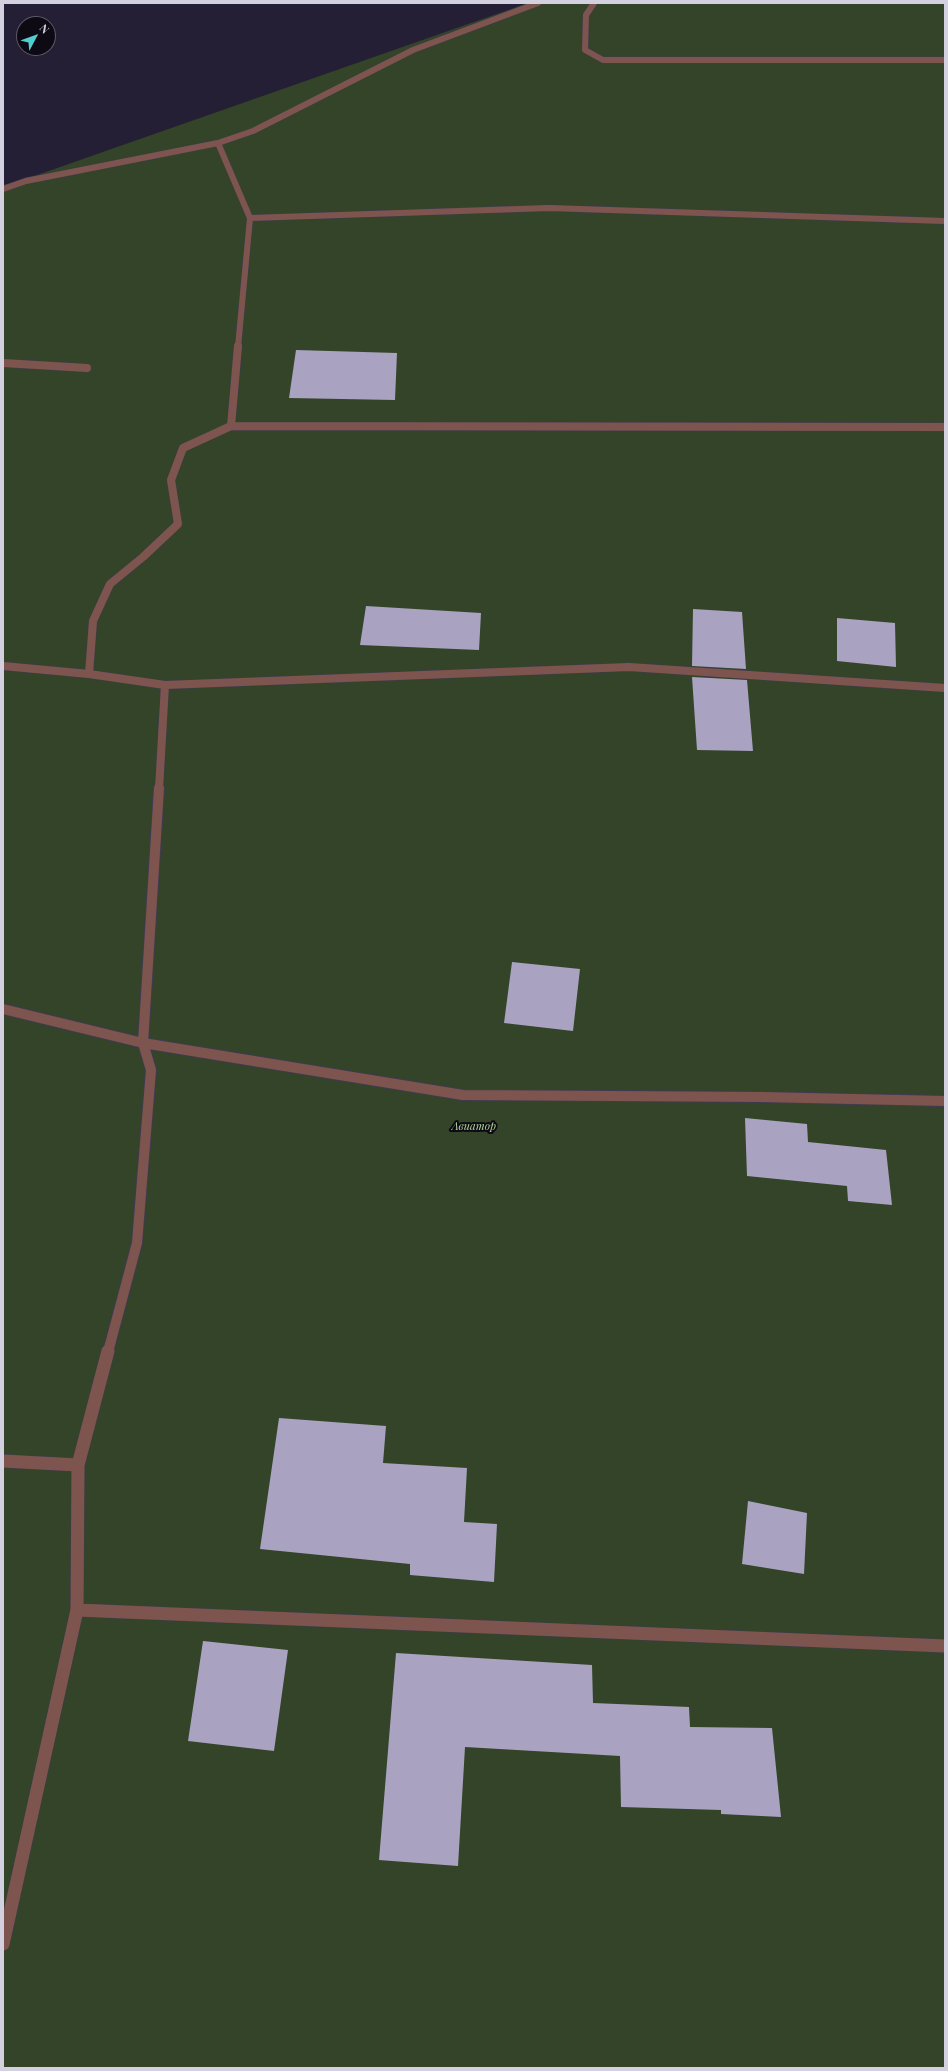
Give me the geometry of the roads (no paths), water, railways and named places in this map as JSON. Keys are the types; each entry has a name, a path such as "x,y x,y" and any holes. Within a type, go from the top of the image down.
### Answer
{"street":[{"path":"3,189 26,181 218,143 253,131 413,50 538,3"},
{"path":"594,3 586,15 585,50 603,60 945,60"},
{"path":"218,143 250,218 231,426"},
{"path":"250,218 549,208 945,221"},
{"path":"3,363 87,368"},
{"path":"89,674 93,621 110,584 143,557 178,524 171,480 183,448 231,426 945,426"},
{"path":"3,666 89,674 165,685 629,667 945,688"},
{"path":"3,1944 77,1610 78,1465 137,1243 151,1070 143,1043 165,685"},
{"path":"3,1009 143,1043 463,1095 761,1097 945,1101"},
{"path":"3,1461 78,1465"},
{"path":"77,1610 945,1646"}],"park label":[{"name":"Авиатор","path":"474,1127"}]}
